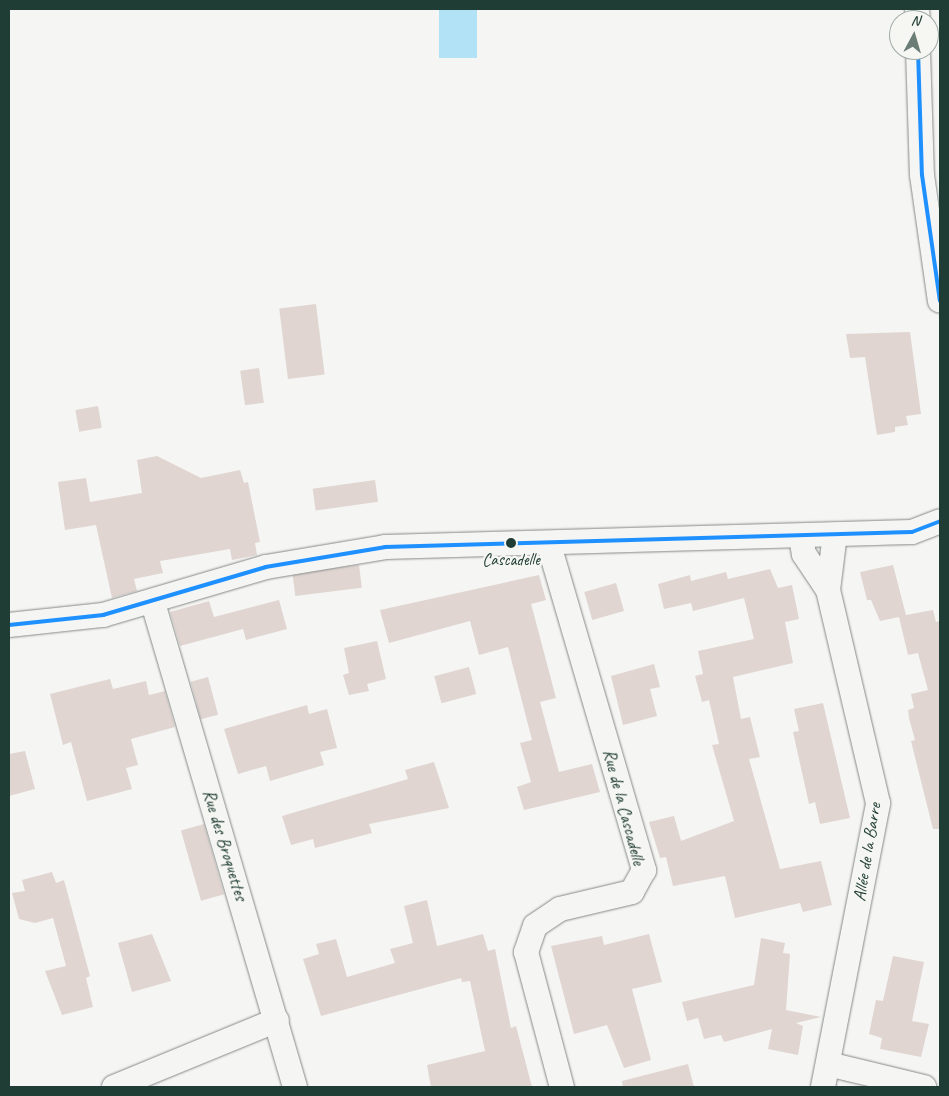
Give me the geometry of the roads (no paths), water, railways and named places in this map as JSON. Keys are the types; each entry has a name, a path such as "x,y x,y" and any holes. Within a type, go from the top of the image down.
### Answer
{"street":[{"path":"921,60 930,91 922,175 940,301"},
{"path":"9,625 102,615 153,603 266,567 385,547 549,546 912,532 940,521"},
{"name":"Allée de la Barre","path":"823,1087 878,803 828,590 835,534"},
{"name":"Allée de la Barre","path":"802,536 804,554 828,590"},
{"name":"Rue de la Cascadelle","path":"549,546 644,870 632,892 560,909 535,926 526,952 562,1087"},
{"name":"Rue des Broquettes","path":"153,603 277,1020 294,1087"},
{"path":"114,1087 277,1020"},
{"path":"828,1064 924,1087"}],"water":[{"path":"439,9 477,9 477,58 439,58"}],"place":[{"name":"Cascadelle","path":"511,543"}]}
